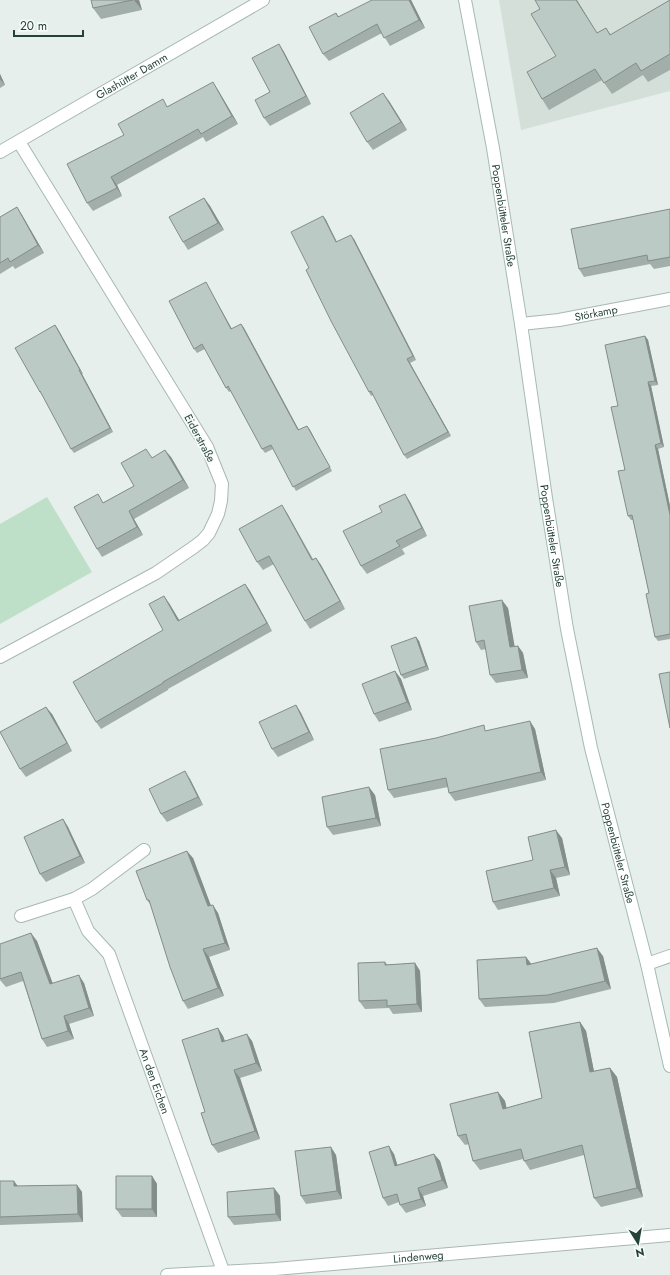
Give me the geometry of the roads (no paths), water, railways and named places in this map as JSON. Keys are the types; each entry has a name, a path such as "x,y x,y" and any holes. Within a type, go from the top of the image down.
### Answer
{"street":[{"name":"Glashütter Damm","path":"0,152 263,0"},
{"name":"Poppenbütteler Straße","path":"465,0 493,148 552,534 582,705 591,748 646,964 670,1066"},
{"name":"Eiderstraße","path":"0,657 156,573 194,547 209,533 214,524 221,501 222,484 207,447 18,142"},
{"name":"Störkamp","path":"521,324 559,320 670,298"},
{"path":"21,916 74,899 92,889 144,850"},
{"name":"An den Eichen","path":"74,899 88,932 109,954 223,1271"},
{"path":"646,964 670,956"},
{"name":"Lindenweg","path":"167,1275 275,1269 670,1235"}]}
